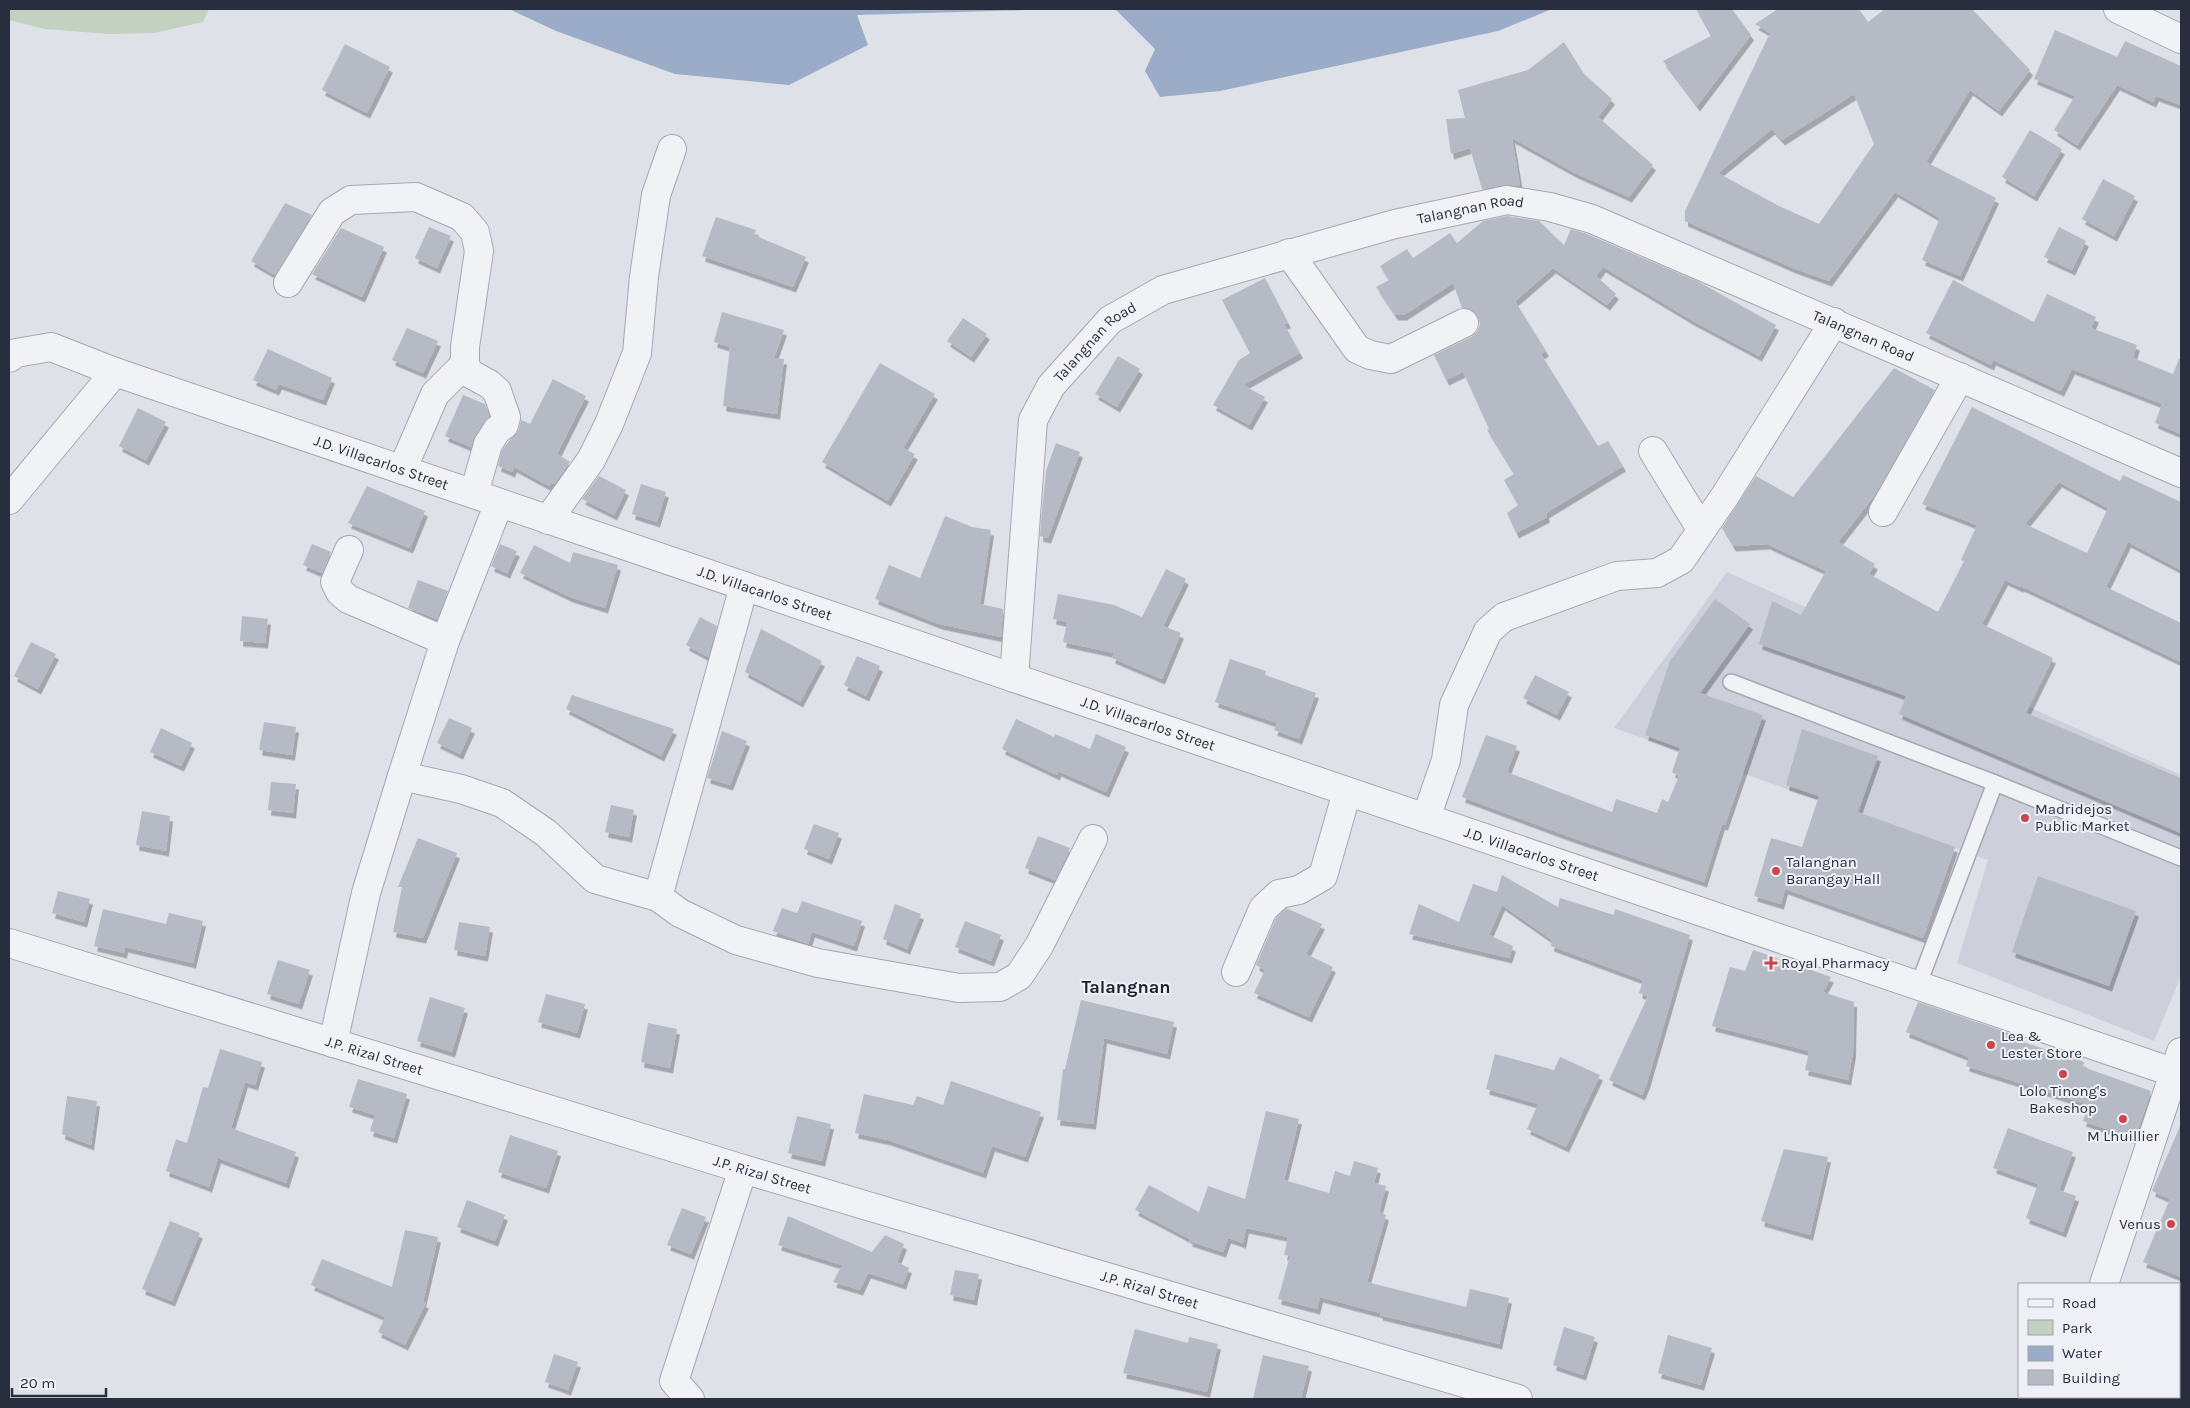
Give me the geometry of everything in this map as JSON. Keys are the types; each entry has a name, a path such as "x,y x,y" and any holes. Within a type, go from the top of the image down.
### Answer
{"street":[{"path":"2118,9 2181,39"},
{"path":"548,520 591,460 609,424 637,353 644,278 656,195 672,149"},
{"path":"288,283 332,212 351,200 416,197 462,217 475,232 479,251 465,346 465,364 469,373 489,384 497,391 506,417 504,425 497,430 488,444 486,498 445,641 366,893 333,1043"},
{"name":"Talangnan Road","path":"1014,678 1033,420 1051,386 1110,320 1163,290 1395,224 1507,200 1550,207 1592,218 2181,473"},
{"path":"1289,253 1357,348 1370,356 1391,359 1464,323"},
{"path":"1426,818 1446,760 1454,705 1488,631 1504,617 1618,576 1657,572 1681,560 1700,529 1725,496 1834,322"},
{"name":"J.D. Villacarlos Street","path":"9,358 16,353 51,347 115,372 1918,986 2179,1066"},
{"path":"402,470 435,394 465,364"},
{"path":"9,500 115,372"},
{"path":"1883,512 1960,377"},
{"path":"1653,451 1700,529"},
{"path":"349,550 335,582 340,592 360,605 445,641"},
{"path":"658,896 744,586"},
{"path":"402,776 461,790 502,803 546,833 595,878 658,896 680,913 736,940 818,963 959,988 1000,987 1019,976 1039,946 1093,839"},
{"path":"1236,972 1263,909 1280,894 1299,890 1323,876 1347,792"},
{"name":"J.P. Rizal Street","path":"9,943 743,1169 1518,1399"},
{"path":"2104,1283 2179,1066"},
{"path":"690,1399 674,1382 743,1169"}],"lane":[{"path":"1731,682 1994,783 2181,858"},
{"path":"1918,986 1994,783"}],"shaded area":[{"name":"Madridejos Public Market","path":"1727,572 2181,775 2181,976 2154,1041 1957,963 1988,860 1614,728"}],"green space":[{"path":"9,9 209,9 203,22 154,33 109,34 45,29 9,20"}],"water":[{"path":"509,9 1062,9 857,15 868,45 789,85 675,74 556,31"},
{"path":"1115,9 1552,9 1498,31 1220,91 1160,97 1145,71 1155,49"}],"building":[{"path":"1696,9 1732,9 1751,35 1697,106 1663,61 1711,36"},
{"path":"1778,9 1859,9 1868,22 1885,9 1972,9 2030,70 1999,111 1970,90 1926,162 1996,198 1960,276 1922,260 1940,218 1895,192 1829,281 1793,268 1685,221 1685,211 1770,33 1755,24","holes":["1854,94 1874,144 1819,224 1779,206 1718,173 1772,129 1782,140"]},
{"path":"2055,30 2117,57 2125,41 2181,66 2181,105 2156,96 2153,102 2117,85 2077,145 2054,130 2075,96 2034,79"},
{"path":"1564,42 1584,74 1612,99 1598,117 1653,165 1629,197 1575,173 1512,138 1520,186 1504,185 1482,189 1470,148 1451,154 1446,119 1465,118 1458,90 1528,70"},
{"path":"345,44 390,67 367,113 322,90"},
{"path":"2030,130 2062,149 2034,196 2002,177"},
{"path":"2103,179 2135,196 2114,236 2082,219"},
{"path":"285,203 312,215 275,275 251,261"},
{"path":"1507,216 1539,221 1564,245 1571,229 1587,234 1697,281 1776,325 1759,356 1693,321 1603,267 1596,276 1616,294 1607,305 1553,268 1515,301 1546,351 1541,354 1598,446 1608,441 1623,466 1546,513 1547,517 1516,533 1507,513 1518,505 1504,480 1514,474 1487,430 1489,429 1463,372 1446,380 1434,355 1471,337 1477,332 1480,324 1478,316 1472,310 1462,308 1453,283 1404,315 1395,315 1376,287 1389,280 1380,266 1407,249 1413,258 1450,233 1457,243 1483,221"},
{"path":"716,217 756,230 754,235 806,257 793,287 702,256"},
{"path":"429,227 451,236 437,268 415,258"},
{"path":"2059,227 2086,241 2072,270 2044,257"},
{"path":"341,228 384,247 362,297 312,274"},
{"path":"1265,278 1288,323 1284,324 1300,353 1243,385 1265,397 1249,425 1213,405 1239,360 1250,353 1222,300"},
{"path":"1953,280 2034,322 2047,294 2096,317 2091,328 2137,345 2133,358 2173,374 2179,359 2181,359 2181,434 2155,423 2162,404 2072,369 2061,391 1993,360 1991,365 1926,333"},
{"path":"722,312 784,330 774,358 784,359 777,414 723,406 730,347 714,342"},
{"path":"963,318 987,334 971,357 947,341"},
{"path":"407,328 438,341 423,373 392,360"},
{"path":"268,349 332,378 323,400 279,384 276,390 253,380"},
{"path":"1118,356 1140,369 1117,407 1095,394"},
{"path":"880,363 935,394 903,448 915,454 888,501 822,462"},
{"path":"1894,368 1935,390 1874,496 1838,542 1875,564 1869,574 1938,612 1964,561 1961,560 1977,525 1922,504 1972,407 2120,481 2123,475 2181,502 2181,570 2128,542 2106,587 2181,623 2181,662 2005,580 1982,624 2053,658 2026,713 2181,778 2181,833 1899,714 1906,696 1759,644 1772,601 1801,615 1826,571 1767,544 1733,546 1722,528 1756,476 1793,497","holes":["2059,482 2108,508 2087,553 2025,524"]},
{"path":"553,379 586,396 557,454 570,462 554,484 551,483 549,486 514,467 512,472 498,466 502,450 519,429 521,420 530,424"},
{"path":"463,395 485,404 489,416 475,436 471,447 445,436"},
{"path":"138,408 166,422 146,460 119,446"},
{"path":"1056,443 1080,452 1048,538 1040,536 1042,511 1046,471"},
{"path":"599,476 626,490 614,515 582,499"},
{"path":"641,484 666,492 657,522 632,514"},
{"path":"367,486 425,511 410,548 348,523"},
{"path":"945,516 972,527 991,530 980,604 1003,609 1001,637 939,624 875,599 889,565 920,578"},
{"path":"312,544 331,552 322,573 303,565"},
{"path":"500,544 517,551 507,573 491,566"},
{"path":"534,545 570,563 573,552 618,565 605,608 570,597 520,573"},
{"path":"1166,569 1186,579 1163,626 1181,633 1162,679 1112,658 1114,653 1063,642 1067,622 1053,619 1058,594 1114,605 1142,617"},
{"path":"418,580 448,591 437,619 408,608"},
{"path":"1715,599 1750,624 1700,693 1763,715 1725,825 1722,824 1704,882 1573,838 1462,797 1486,735 1517,746 1507,772 1612,812 1616,799 1657,813 1662,799 1668,802 1679,776 1672,772 1680,748 1645,735 1670,661"},
{"path":"242,616 268,619 265,643 240,641"},
{"path":"700,617 717,626 708,657 686,645"},
{"path":"761,629 822,661 800,702 745,672"},
{"path":"31,642 56,654 38,689 14,676"},
{"path":"857,656 880,666 866,696 844,685"},
{"path":"1230,659 1266,671 1265,675 1316,693 1299,739 1274,730 1277,723 1215,702"},
{"path":"1535,675 1569,692 1557,715 1523,698"},
{"path":"572,695 674,729 661,756 566,709"},
{"path":"449,718 472,728 460,754 437,743"},
{"path":"1016,719 1054,737 1055,734 1090,749 1096,734 1126,747 1106,792 1058,771 1057,775 1002,749"},
{"path":"264,722 296,727 292,755 259,750"},
{"path":"161,728 192,743 181,766 150,752"},
{"path":"1802,729 1878,756 1858,812 1955,847 1923,938 1785,889 1781,904 1754,896 1771,838 1802,847 1819,796 1786,785"},
{"path":"722,731 747,741 730,785 707,778"},
{"path":"271,782 296,784 293,813 268,810"},
{"path":"611,805 634,810 629,837 605,832"},
{"path":"142,811 170,816 166,851 136,845"},
{"path":"814,824 839,833 829,859 804,849"},
{"path":"1038,836 1070,848 1055,880 1025,868"},
{"path":"418,838 457,853 423,938 393,932 402,887 398,887"},
{"path":"1502,875 1558,907 1560,898 1614,915 1615,909 1690,935 1642,1095 1609,1080 1648,996 1639,993 1643,980 1551,946 1552,940 1502,905 1489,935 1513,946 1509,958 1409,934 1419,904 1459,922 1473,884 1497,892"},
{"path":"2038,876 2136,911 2109,986 2012,952"},
{"path":"58,891 90,899 84,922 52,913"},
{"path":"802,901 862,921 854,946 812,932 808,944 773,931 782,908 797,913"},
{"path":"895,904 921,914 907,949 883,939"},
{"path":"1286,908 1322,924 1306,954 1333,967 1309,1017 1254,993 1265,970 1256,965 1276,918"},
{"path":"103,909 166,924 169,913 203,921 193,963 125,947 124,953 94,946"},
{"path":"965,921 1001,935 991,961 955,947"},
{"path":"459,922 490,927 485,956 454,950"},
{"path":"1753,950 1831,977 1823,992 1854,1002 1853,1052 1848,1080 1805,1070 1809,1051 1712,1026 1730,967 1745,971"},
{"path":"278,960 310,970 299,1004 267,994"},
{"path":"546,994 585,1004 577,1033 538,1022"},
{"path":"430,997 465,1008 452,1052 417,1041"},
{"path":"1081,1000 1174,1022 1167,1054 1104,1038 1093,1124 1057,1120 1063,1069 1065,1069"},
{"path":"1918,1002 2012,1034 2011,1038 2084,1062 2083,1067 2151,1091 2135,1139 2083,1121 2089,1105 1966,1066 1969,1057 1906,1032"},
{"path":"648,1023 677,1029 670,1068 641,1062"},
{"path":"220,1049 262,1062 255,1085 245,1082 231,1128 296,1152 286,1183 218,1158 209,1187 166,1171 176,1139 187,1143 203,1087 208,1088"},
{"path":"1495,1054 1554,1070 1560,1057 1600,1075 1566,1147 1527,1129 1538,1104 1486,1089"},
{"path":"358,1079 407,1094 394,1138 370,1131 375,1115 349,1107"},
{"path":"951,1081 1041,1112 1025,1157 992,1146 983,1173 888,1140 855,1133 864,1094 913,1105 917,1096 943,1105"},
{"path":"67,1096 97,1101 91,1145 62,1134"},
{"path":"1266,1111 1299,1119 1284,1180 1329,1193 1335,1171 1350,1176 1354,1161 1378,1168 1374,1183 1386,1186 1379,1212 1386,1215 1367,1282 1466,1307 1470,1289 1509,1298 1499,1344 1380,1315 1380,1313 1320,1297 1317,1309 1278,1299 1290,1256 1284,1255 1288,1237 1246,1228 1243,1243 1228,1238 1223,1252 1189,1241 1190,1239 1135,1210 1149,1185 1199,1212 1208,1186 1245,1199"},
{"path":"797,1116 831,1124 822,1161 788,1153"},
{"name":"Venus","path":"2181,1124 2181,1277 2143,1262 2170,1199 2152,1191"},
{"path":"2008,1128 2073,1152 2059,1190 2076,1196 2063,1232 2026,1218 2038,1184 1993,1168"},
{"path":"510,1135 558,1151 546,1188 498,1172"},
{"path":"1784,1149 1828,1157 1810,1235 1761,1221"},
{"path":"467,1200 505,1215 495,1241 457,1227"},
{"path":"682,1208 706,1217 691,1254 667,1245"},
{"path":"788,1216 872,1252 885,1235 904,1244 897,1262 909,1268 903,1284 868,1273 860,1290 833,1282 842,1265 778,1245"},
{"path":"170,1221 200,1233 172,1301 142,1289"},
{"path":"405,1230 438,1237 423,1302 426,1303 405,1345 378,1332 385,1317 311,1285 322,1259 392,1287"},
{"path":"955,1270 979,1274 974,1300 950,1295"},
{"path":"1564,1327 1595,1337 1583,1375 1553,1365"},
{"path":"1135,1329 1188,1343 1189,1337 1218,1344 1207,1392 1123,1373"},
{"path":"1668,1335 1712,1348 1701,1385 1658,1373"},
{"path":"554,1354 578,1362 568,1390 545,1382"},
{"path":"1263,1355 1309,1366 1301,1399 1253,1399"}],"place":[{"name":"Madridejos Public Market","path":"2025,818"},
{"name":"Talangnan Barangay Hall","path":"1776,871"},
{"name":"Royal Pharmacy","path":"1771,963"},
{"name":"Lea & Lester Store","path":"1991,1045"},
{"name":"Lolo Tinong's Bakeshop","path":"2063,1074"},
{"name":"M Lhuillier","path":"2123,1119"},
{"name":"Venus","path":"2171,1224"}],"district":[{"name":"Talangnan","path":"1126,987"}]}
